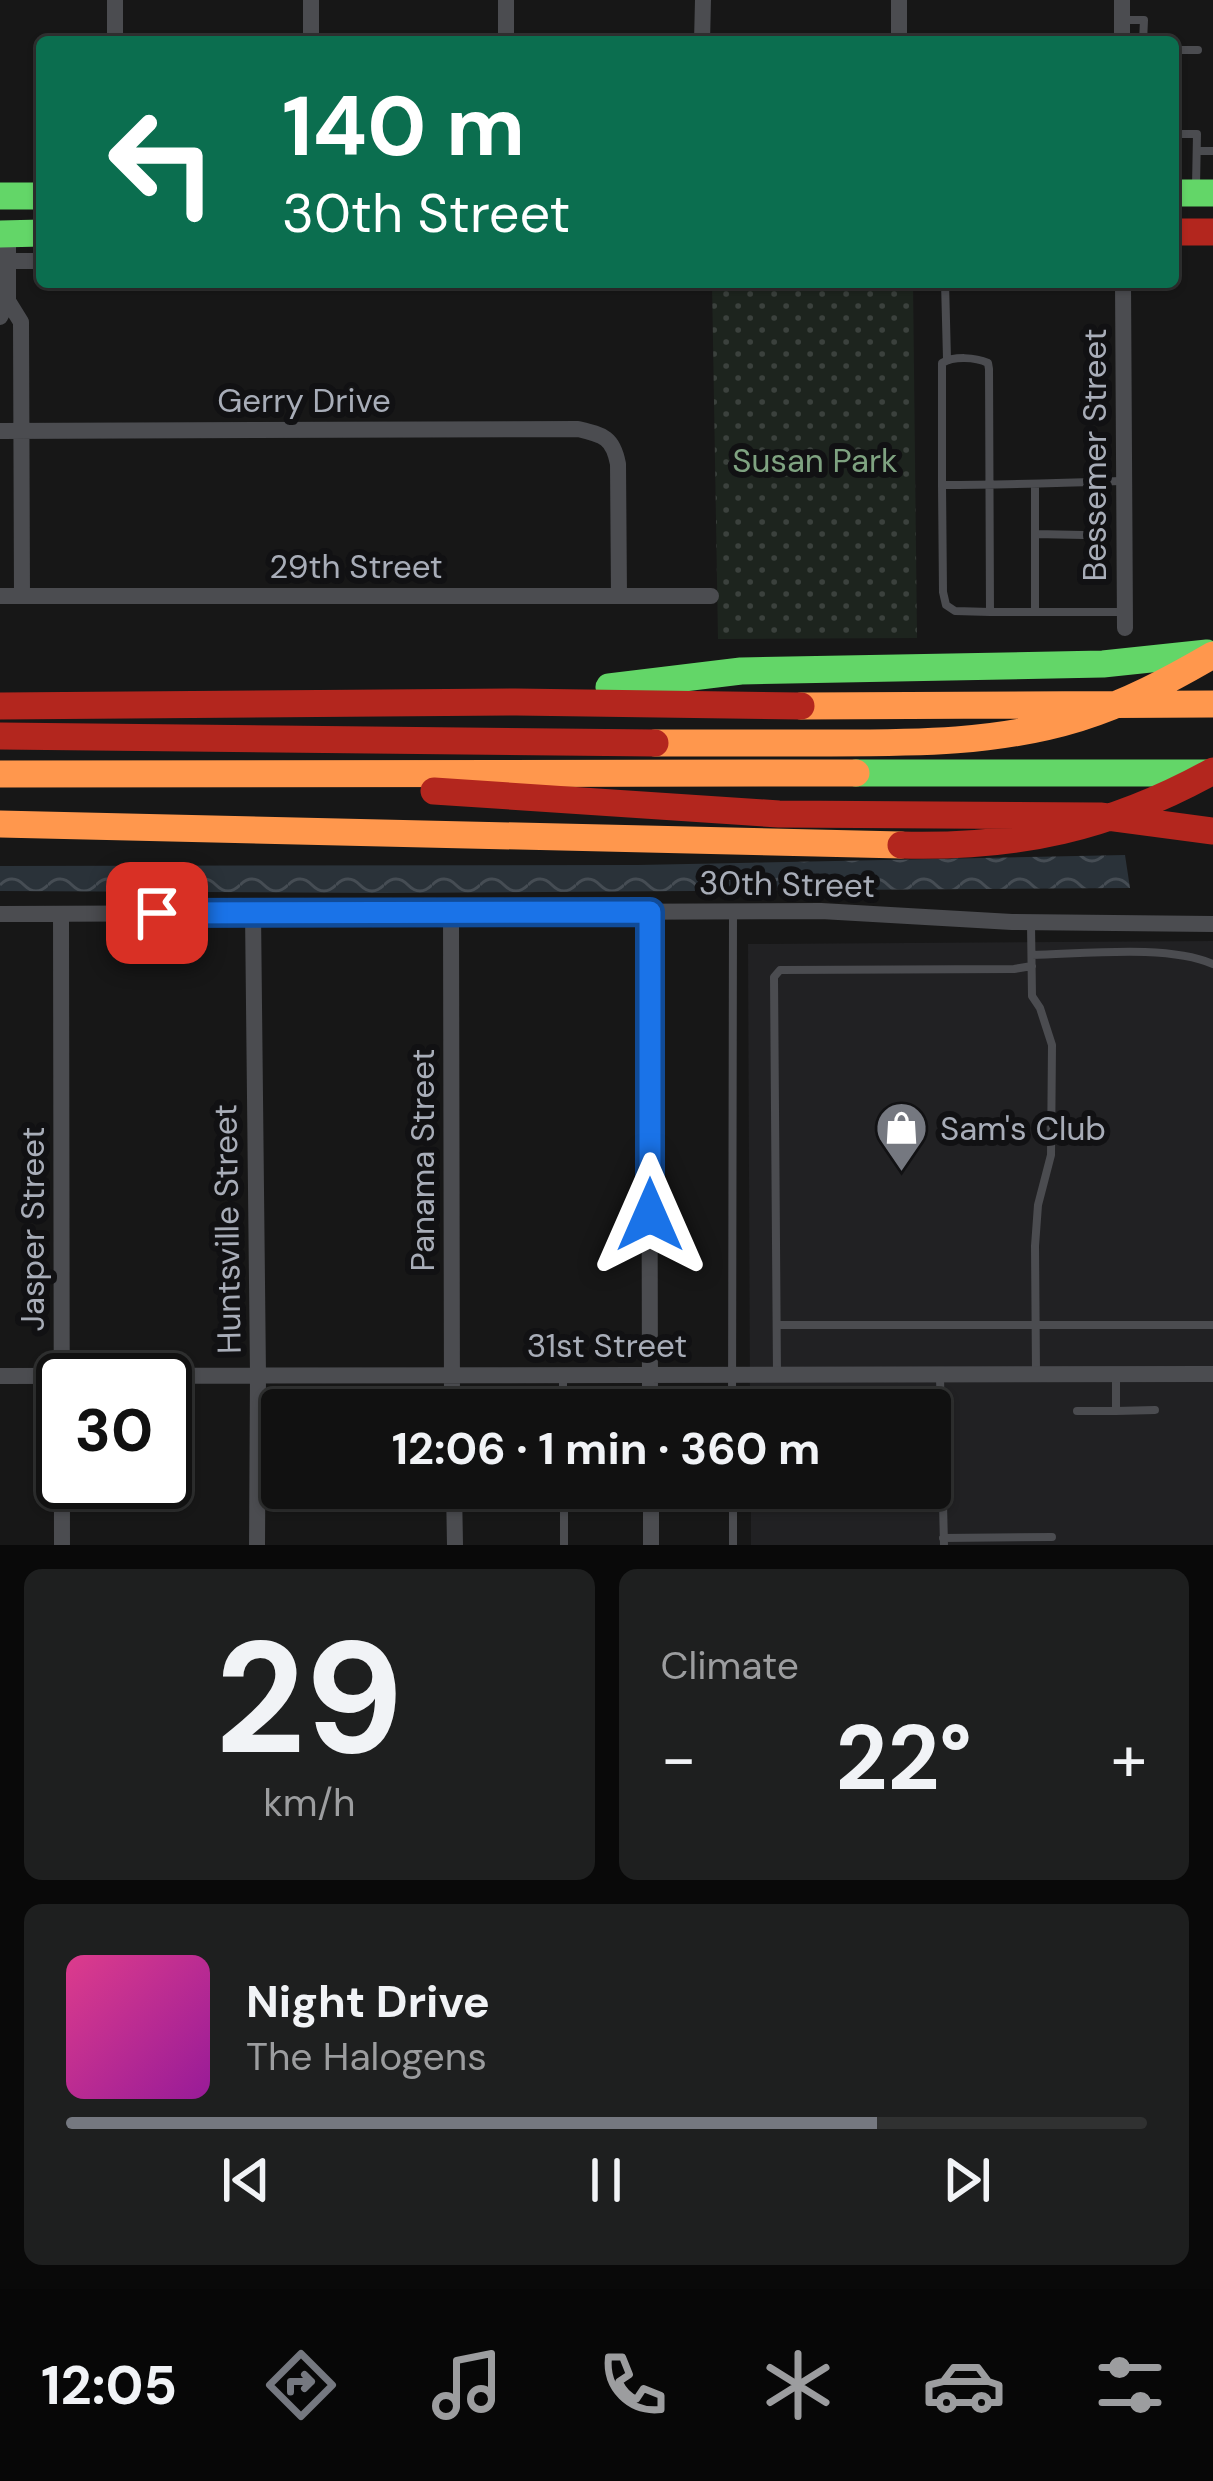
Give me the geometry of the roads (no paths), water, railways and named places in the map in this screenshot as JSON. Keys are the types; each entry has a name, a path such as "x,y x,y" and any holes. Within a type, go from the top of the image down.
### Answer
{"main road":[{"path":"0,196 36,196"},
{"path":"1179,232 1213,232"},
{"path":"4,247 36,235"},
{"path":"516,702 544,690 635,685 741,671 1103,664 1213,654"},
{"path":"0,736 938,743 997,738 1061,724 1127,702 1213,654"},
{"path":"0,706 1213,704"},
{"path":"0,774 1213,772"},
{"path":"0,824 982,845 1023,841 1125,812 1213,772"},
{"path":"310,774 427,790 779,814 1100,816 1213,831"}],"street":[{"path":"115,0 115,36"},
{"path":"311,0 311,36"},
{"path":"506,0 506,36"},
{"path":"703,0 703,36"},
{"path":"899,0 899,36"},
{"path":"1122,0 1122,36"},
{"path":"22,596 21,322 4,309 4,247 36,258"},
{"name":"Bessemer Street","path":"1123,288 1125,620"},
{"name":"Gerry Drive","path":"0,431 578,429 607,438 616,449 619,596"},
{"name":"29th Street","path":"0,596 711,596"},
{"name":"Panama Street","path":"451,910 452,1389"},
{"name":"30th Street","path":"0,914 821,911 1031,922 1213,924"},
{"name":"Huntsville Street","path":"253,912 257,1545"},
{"path":"650,912 650,1389"},
{"name":"Jasper Street","path":"61,914 62,1353"},
{"name":"31st Street","path":"192,1375 1213,1374"},
{"name":"31st Street","path":"0,1376 36,1376"},
{"name":"Jasper Street","path":"62,1509 62,1545"},
{"path":"454,1509 455,1545"},
{"path":"651,1509 651,1545"}],"lane":[{"path":"1122,20 1144,20 1143,36"},
{"path":"1179,50 1198,50"},
{"path":"1179,134 1197,134 1194,193"},
{"path":"1197,151 1213,152"},
{"path":"945,288 947,359"},
{"path":"989,612 988,363 947,359 940,369 946,605 955,611 1125,620"},
{"path":"942,485 1124,481"},
{"path":"1035,485 1036,612"},
{"path":"1035,534 1084,535"},
{"path":"732,1389 734,911"},
{"path":"1031,922 1032,996 1052,1045 1052,1155 1038,1204 1036,1376"},
{"path":"777,1375 774,977 780,970 1014,969 1032,961 1147,952 1195,957 1213,964"},
{"path":"777,1325 1213,1324"},
{"path":"563,1374 563,1389"},
{"path":"1116,1375 1116,1411"},
{"path":"940,1376 944,1542 1052,1537"},
{"path":"1077,1411 1155,1410"},
{"path":"563,1509 564,1545"},
{"path":"733,1509 733,1545"}],"water":[{"path":"1125,855 1130,888 0,891 0,866 638,865"}],"place":[{"name":"Sam's Club","path":"901,1174"}],"park label":[{"name":"Susan Park","path":"815,460"}]}
